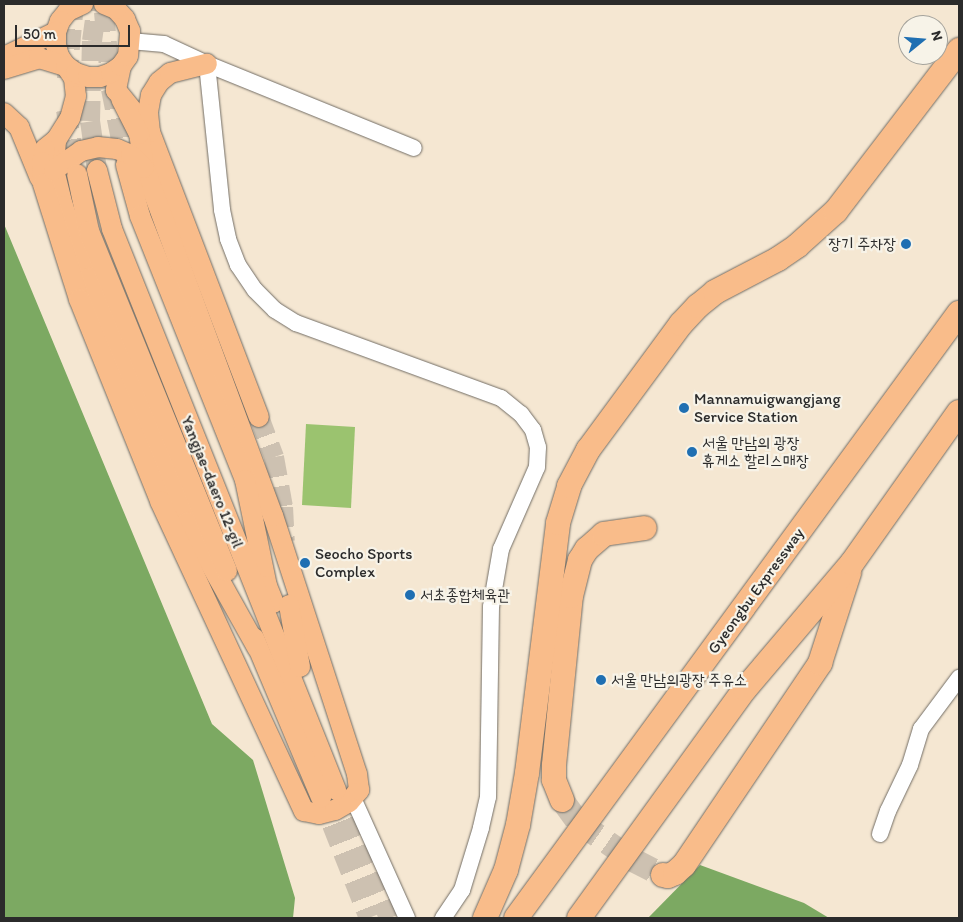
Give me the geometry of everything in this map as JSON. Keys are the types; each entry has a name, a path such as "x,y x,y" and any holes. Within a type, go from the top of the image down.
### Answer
{"highway":[{"path":"485,918 506,870 518,825 527,773 558,523 569,486 588,450 681,324 698,306 732,282 770,263 796,246 836,210 959,50"},
{"name":"Gyeongbu Expressway","path":"516,918 959,313"},
{"path":"579,918 745,689 852,563 959,412"},
{"path":"562,800 554,780 554,765 571,596 580,560 587,549 604,534 645,528"},
{"path":"662,874 668,876 684,865 820,662 852,563"}],"main road":[{"path":"4,113 18,127 48,177 63,206 88,278 187,522 337,795 349,802 335,810 319,814 304,811 160,501 79,299 48,177 56,140 70,118 76,96 74,78 59,56 56,32 60,21 68,12 80,4"},
{"path":"111,6 125,19 130,31 128,56 121,66 116,90 139,134 135,166 140,216 245,480 267,586 300,667 337,795"},
{"path":"4,57 56,32"},
{"path":"4,69 39,58 66,66 88,77 106,75 121,66"},
{"path":"150,132 148,112 151,95 159,82 170,73 207,64"},
{"path":"121,99 141,119 150,132 259,417"},
{"path":"48,177 81,151 98,147 118,149 131,155 273,516 357,774 359,790 337,795"},
{"name":"Yangjae-daero 12-gil","path":"97,170 112,229 337,795"},
{"path":"77,174 93,240 258,649"},
{"path":"289,605 300,667"}],"street":[{"path":"130,41 164,44 207,64 414,148"},
{"path":"207,64 222,210 228,239 238,265 254,290 275,310 296,323 501,398 527,422 533,430 538,447 537,468 501,549 491,607 488,797 482,828 462,890 443,918"},
{"path":"880,834 888,811 910,765 922,729 959,678"},
{"path":"337,795 407,918"}],"green space":[{"path":"4,224 212,724 253,760 295,898 293,918 4,918"},
{"path":"306,424 355,427 351,508 302,505"},
{"path":"700,865 804,903 829,918 648,918"}],"tunnel":[{"path":"67,79 74,4"},
{"path":"97,4 92,41 90,121 97,170"},
{"path":"104,12 111,89 126,165"},
{"path":"66,110 76,170"},
{"path":"259,417 274,457 283,507 285,541"},
{"path":"336,791 389,918"},
{"path":"321,797 369,918"},
{"path":"562,800 578,822 631,859 663,875"}],"place":[{"name":"장기 주차장","path":"906,244"},
{"name":"Mannamuigwangjang Service Station","path":"684,408"},
{"name":"서울 만남의 광장 휴게소 할리스매장","path":"692,452"},
{"name":"Seocho Sports Complex","path":"305,563"},
{"name":"서초종합체육관","path":"410,595"},
{"name":"서울 만남의광장 주유소","path":"601,680"}]}
